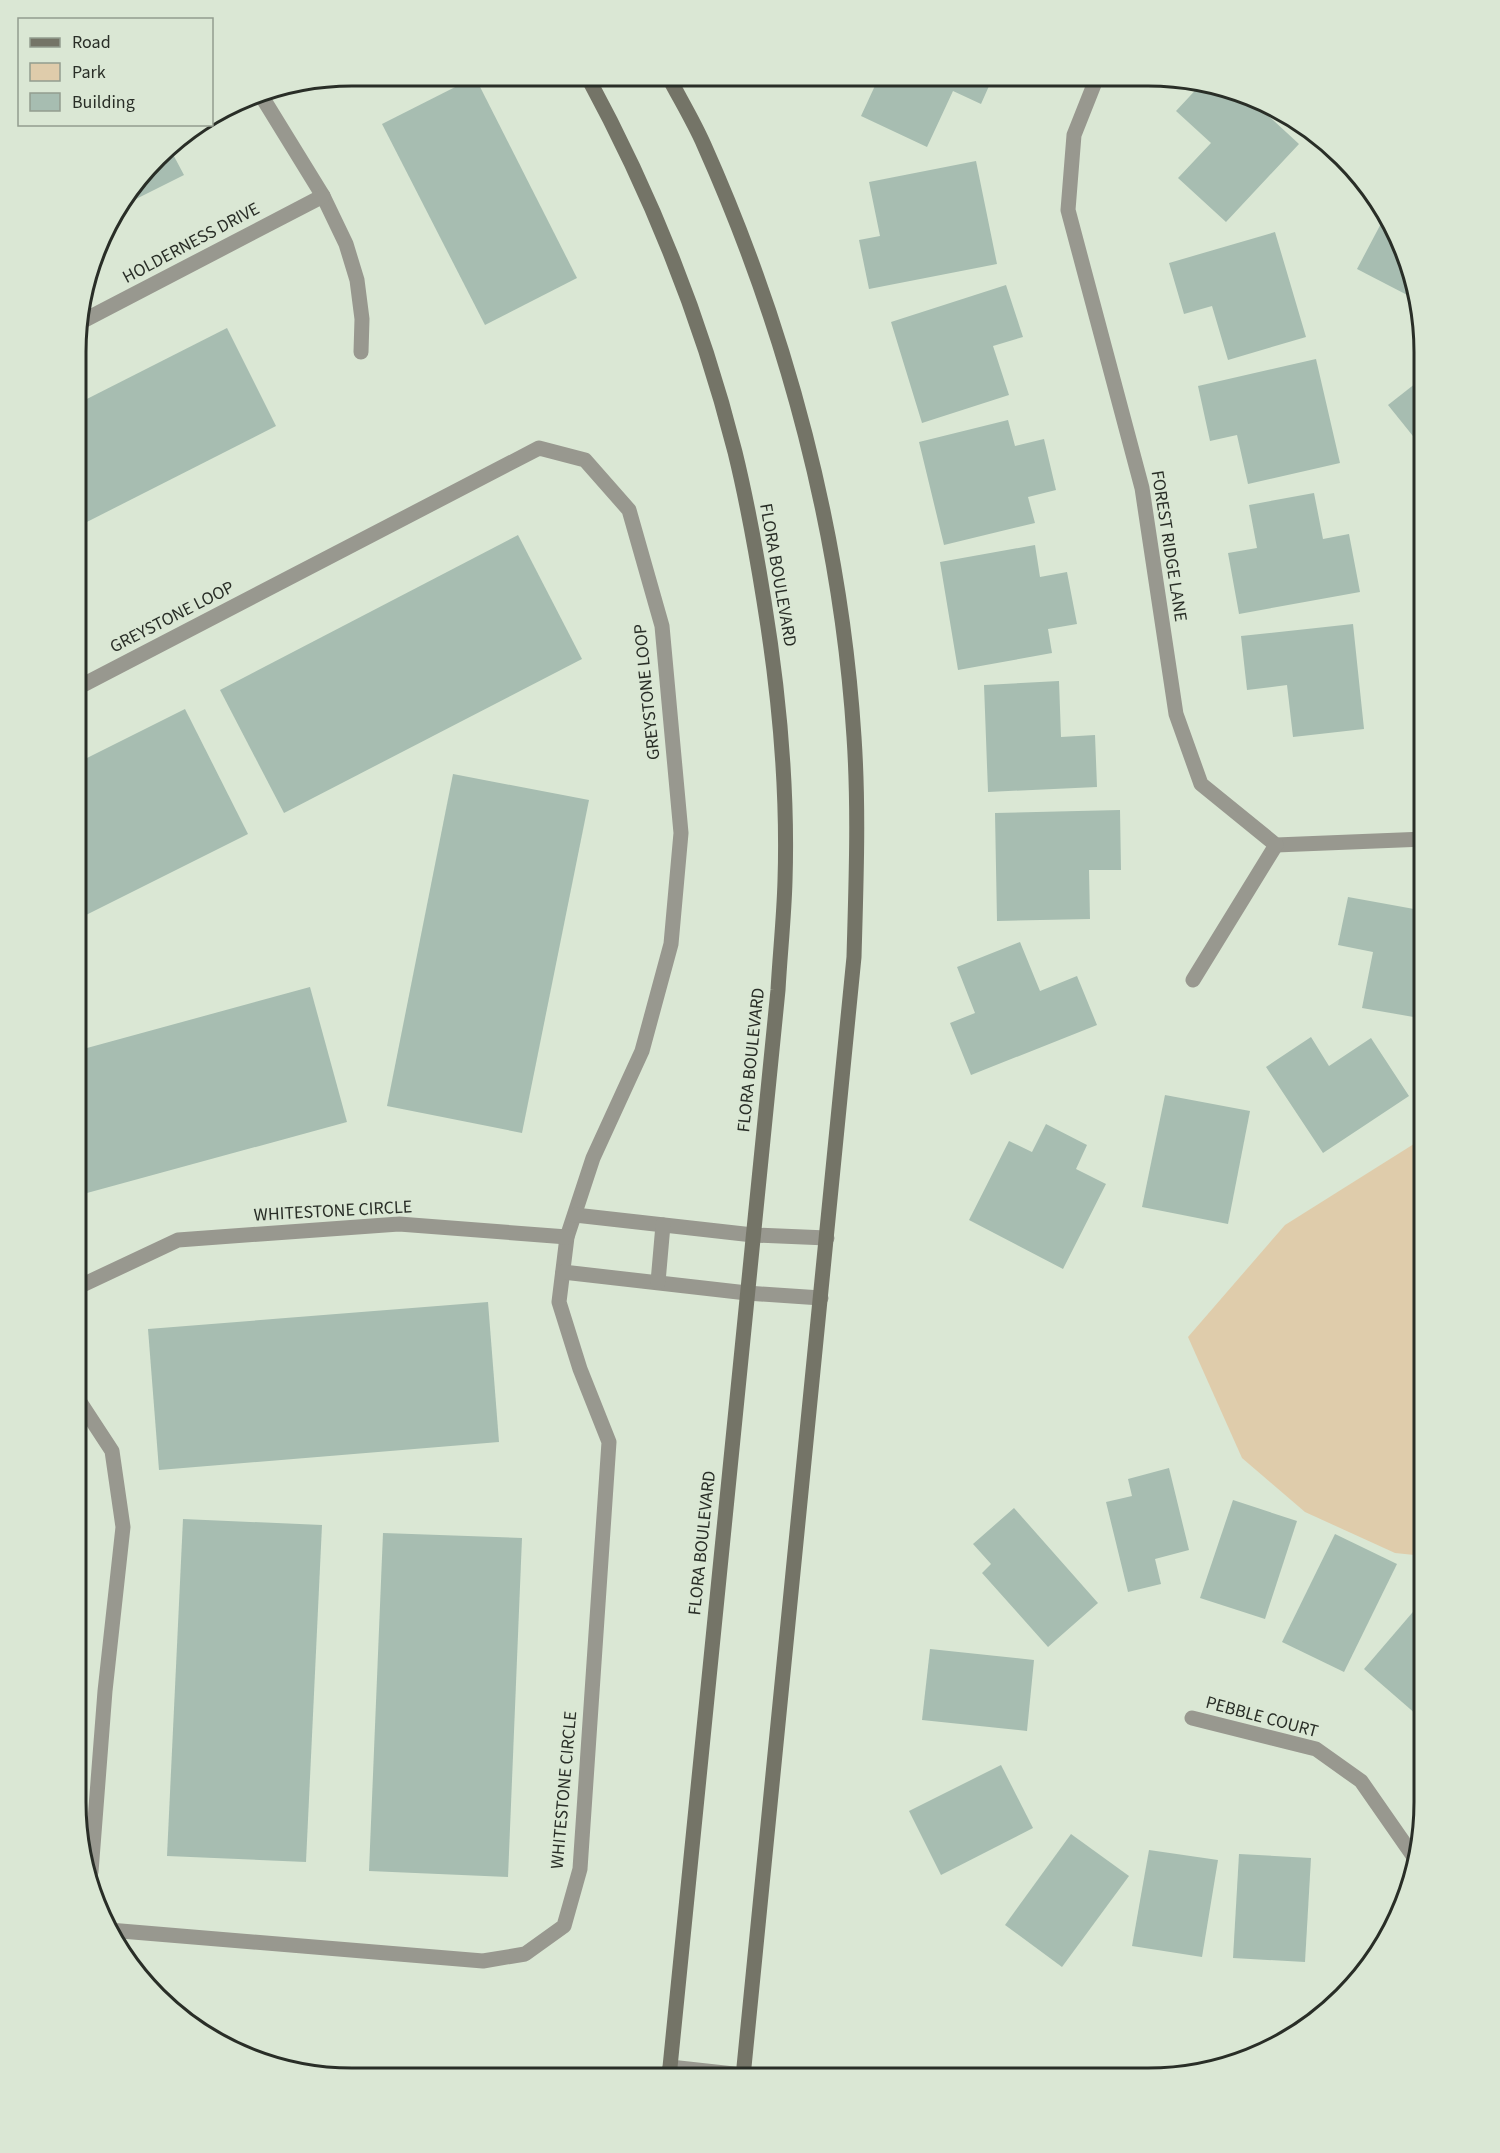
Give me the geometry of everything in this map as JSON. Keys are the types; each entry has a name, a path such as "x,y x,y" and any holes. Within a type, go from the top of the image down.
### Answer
{"street":[{"name":"FLORA BOULEVARD","path":"592,86 674,260 708,358 735,451 751,524 773,657 783,763 785,880 778,990 670,2068"},
{"path":"673,86 703,142 738,224 784,357 809,449 826,527 844,638 854,738 857,838 854,957 744,2068"},
{"name":"FOREST RIDGE LANE","path":"1093,86 1074,135 1068,210 1142,488 1176,714 1201,784 1276,845"},
{"path":"264,101 323,196 346,244 357,280 362,319 361,352"},
{"name":"HOLDERNESS DRIVE","path":"88,318 323,196"},
{"name":"GREYSTONE LOOP","path":"86,683 539,448 585,460 629,510 662,626 681,833 671,945 642,1051 593,1158 567,1237"},
{"path":"1193,980 1276,845 1414,839"},
{"path":"574,1215 753,1235 827,1238"},
{"name":"WHITESTONE CIRCLE","path":"86,1283 178,1240 399,1224 567,1237 559,1302 580,1369 609,1442 580,1869 564,1926 525,1954 483,1961 119,1931"},
{"path":"658,1282 663,1225"},
{"path":"563,1272 747,1293 821,1298"},
{"path":"86,1411 112,1451 123,1527 105,1691 92,1858"},
{"name":"PEBBLE COURT","path":"1192,1718 1316,1749 1361,1781 1410,1851"}],"green space":[{"path":"1414,1144 1414,1555 1395,1553 1305,1512 1242,1458 1188,1337 1285,1225"}],"building":[{"path":"457,86 480,86 577,278 485,325 382,124"},
{"path":"875,86 989,86 981,104 953,91 927,147 861,116"},
{"path":"1195,90 1217,95 1265,113 1299,144 1226,222 1178,178 1211,143 1176,111"},
{"path":"173,154 184,175 132,201 151,176"},
{"path":"976,161 997,264 869,289 859,240 880,236 869,182"},
{"path":"1381,223 1400,266 1408,295 1357,269"},
{"path":"1275,232 1306,337 1228,360 1212,306 1184,314 1169,263"},
{"path":"1006,285 1023,337 993,346 1009,395 922,423 891,322"},
{"path":"227,328 276,426 86,522 86,399"},
{"path":"1316,359 1340,463 1248,484 1237,435 1210,441 1198,386"},
{"path":"1414,385 1414,437 1388,405"},
{"path":"1008,420 1015,446 1044,439 1056,490 1028,497 1035,523 944,545 919,442"},
{"path":"1314,493 1323,539 1349,534 1360,592 1239,614 1228,553 1257,548 1249,505"},
{"path":"518,535 582,659 284,813 220,690"},
{"path":"1035,545 1040,577 1067,572 1077,624 1048,629 1052,653 958,670 940,562"},
{"path":"1353,624 1364,729 1293,737 1287,685 1247,690 1241,636"},
{"path":"1059,681 1061,737 1095,735 1097,787 988,792 984,685"},
{"path":"185,709 248,834 86,915 86,758"},
{"path":"453,774 589,800 522,1133 387,1106"},
{"path":"1120,810 1121,870 1089,870 1090,919 997,921 995,813"},
{"path":"1348,897 1414,909 1414,1017 1362,1008 1373,952 1338,945"},
{"path":"1020,942 1040,991 1077,976 1097,1025 971,1075 950,1023 975,1013 957,967"},
{"path":"310,987 347,1122 86,1193 86,1048"},
{"path":"1311,1037 1329,1066 1371,1038 1409,1096 1323,1153 1266,1067"},
{"path":"1165,1095 1250,1111 1228,1224 1142,1207"},
{"path":"1046,1124 1087,1145 1076,1169 1106,1184 1063,1269 969,1220 1009,1141 1032,1152"},
{"path":"488,1302 499,1442 159,1470 148,1329"},
{"path":"1169,1468 1189,1550 1155,1559 1161,1584 1128,1592 1106,1502 1132,1496 1128,1479"},
{"path":"1233,1500 1297,1521 1265,1619 1200,1598"},
{"path":"1014,1508 1098,1603 1048,1647 982,1573 991,1564 973,1544"},
{"path":"183,1519 322,1525 306,1862 167,1856"},
{"path":"383,1533 522,1538 508,1877 369,1871"},
{"path":"1335,1534 1397,1564 1344,1672 1282,1642"},
{"path":"1414,1611 1414,1712 1364,1669"},
{"path":"930,1649 1034,1660 1027,1731 922,1720"},
{"path":"1001,1765 1033,1828 941,1875 909,1811"},
{"path":"1071,1834 1129,1876 1062,1967 1005,1925"},
{"path":"1149,1850 1218,1860 1202,1957 1132,1946"},
{"path":"1239,1854 1311,1858 1305,1962 1233,1958"}]}
